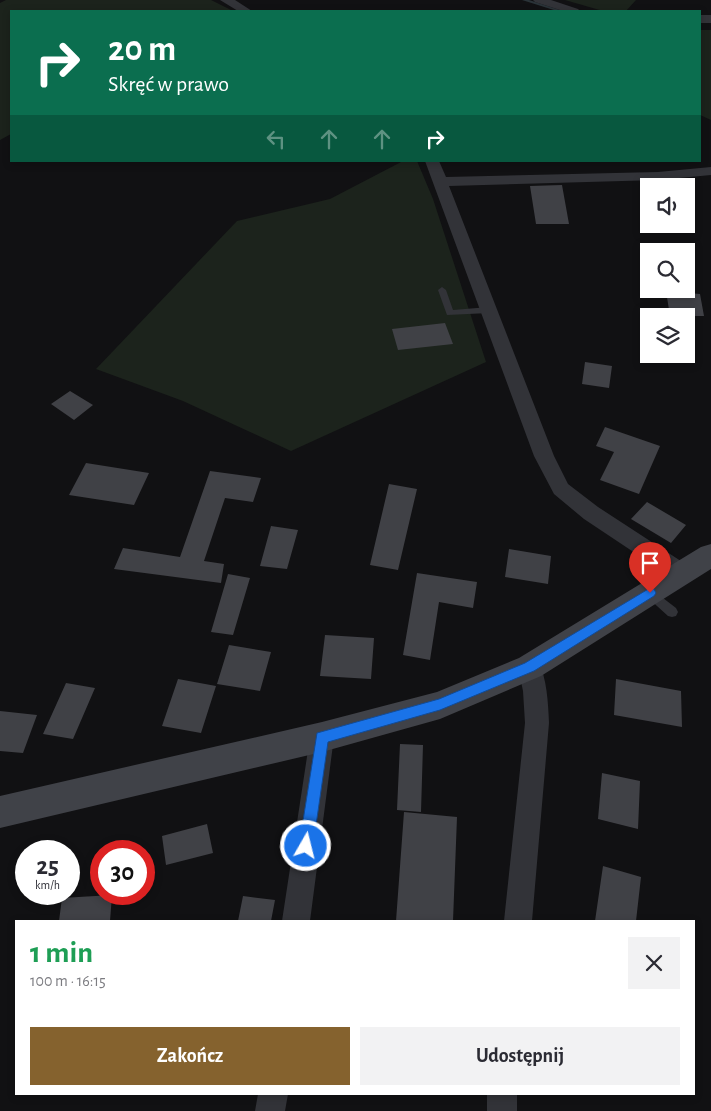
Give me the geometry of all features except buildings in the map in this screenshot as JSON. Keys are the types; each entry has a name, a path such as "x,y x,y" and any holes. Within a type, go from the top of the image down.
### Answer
{"street":[{"path":"226,0 244,10"},
{"path":"539,0 571,10"},
{"path":"432,162 544,456 562,489 591,513 682,573"},
{"path":"441,182 658,176 711,171"},
{"path":"0,812 322,738 440,704 530,667 661,603 682,573 711,555"},
{"path":"518,920 537,723 535,691 530,667"},
{"path":"296,920 322,738"},
{"path":"270,1111 273,1095"},
{"path":"502,1095 502,1111"}],"lane":[{"path":"442,290 450,313 489,310"}],"shaded area":[{"path":"6,0 211,0 231,10 10,10 10,135 0,140 0,3"},
{"path":"565,0 636,0 627,10 600,10"},
{"path":"701,30 711,30 711,120 701,115"},
{"path":"401,162 417,162 433,199 486,362 291,451 183,401 96,369 237,221 330,199"}],"waterway":[{"path":"524,0 558,10"}],"route":[{"path":"306,846 322,738 440,704 530,667 650,593"}]}
